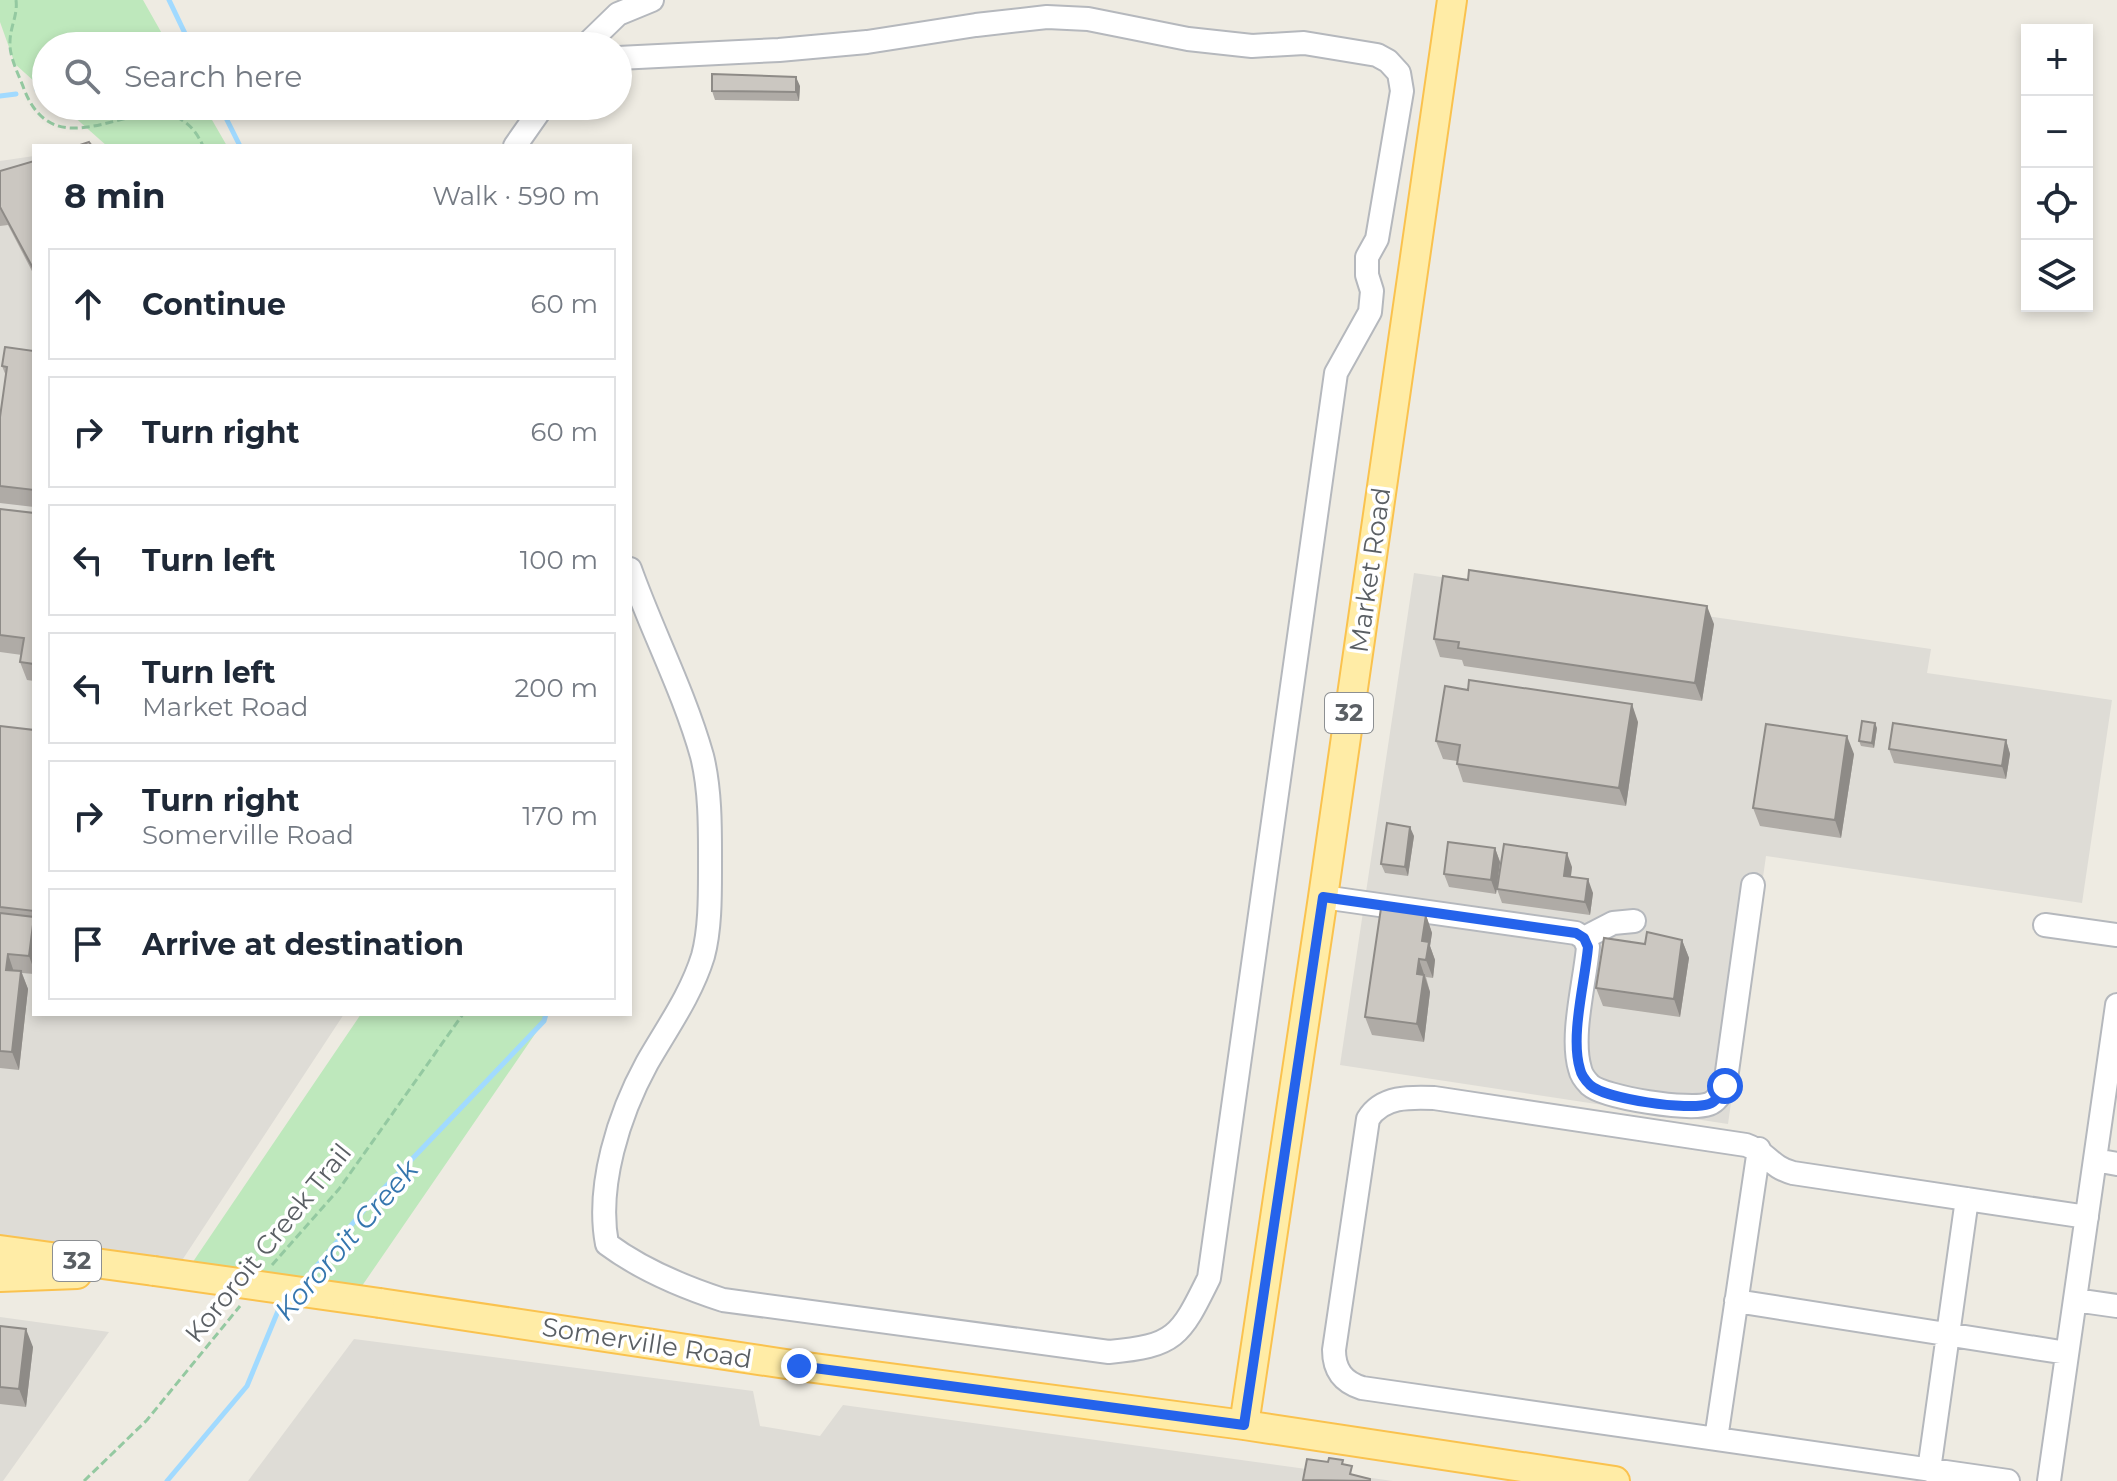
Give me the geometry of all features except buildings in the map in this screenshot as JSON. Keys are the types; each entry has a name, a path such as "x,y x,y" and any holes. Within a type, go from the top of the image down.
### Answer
{"main road":[{"name":"Market Road","path":"1244,1425 1452,0"},
{"name":"Somerville Road","path":"0,1250 783,1364 1244,1425 1615,1481"},
{"name":"Somerville Road","path":"0,1277 154,1271"}],"street":[{"path":"599,32 618,14 652,0"},
{"path":"632,57 867,42 1047,17 1088,19 1188,39 1252,46 1304,43 1377,55 1399,73 1402,91 1377,239 1367,257 1367,275 1372,291 1370,312 1336,373 1209,1278 1191,1315 1169,1340 1147,1349 1109,1352 723,1300 629,1260 607,1244 604,1225 609,1159 645,1067 688,995 704,953 710,894 709,816 702,758 632,574"},
{"path":"516,144 533,120"},
{"path":"1323,897 1576,933 1584,938 1588,947 1577,1049 1580,1071 1590,1086 1615,1096 1686,1106 1709,1104 1725,1086 1753,885"},
{"path":"1584,938 1613,923 1634,921"},
{"path":"2045,925 2117,935"},
{"path":"2049,1481 2087,1217 2106,1162 2117,1005"},
{"path":"2008,1481 1349,1384 1336,1367 1334,1350 1368,1119 1385,1103 1404,1098 1434,1098 1746,1145 1759,1149 1779,1170 1793,1173 2087,1217"},
{"path":"1716,1439 1759,1149"},
{"path":"1929,1470 1967,1199"},
{"path":"2075,1300 2117,1306"},
{"path":"1736,1301 2067,1353"}],"path":[{"path":"16,0 18,11 10,42 15,64 32,106"},
{"path":"43,120 63,129 118,120"},
{"path":"184,120 202,144"},
{"name":"Kororoit Creek Trail","path":"268,1270 339,1189 462,1016"},
{"name":"Kororoit Creek Trail","path":"84,1481 147,1420 245,1299"}],"shaded area":[{"path":"32,156 32,1016 343,1016 179,1265 0,1239 0,161"},
{"path":"1414,573 1931,649 1927,673 2112,700 2082,903 1766,856 1728,1124 1340,1065"},
{"path":"0,1317 109,1332 3,1481 0,1481"},
{"path":"354,1339 753,1391 760,1426 820,1436 843,1405 1393,1481 248,1481"}],"green space":[{"path":"0,0 143,0 161,32 32,32 32,79 15,64 0,22"},
{"path":"78,120 212,120 226,144 105,144"},
{"path":"360,1016 545,1016 353,1299 184,1275"}],"waterway":[{"name":"Kororoit Creek","path":"169,0 184,32"},
{"path":"0,96 16,94"},
{"name":"Kororoit Creek","path":"227,120 239,144"},
{"name":"Kororoit Creek","path":"303,1282 370,1203 545,1016"},
{"name":"Kororoit Creek","path":"167,1481 247,1386 278,1311 289,1299"}],"route":[{"path":"799,1366 1244,1425 1323,897 1576,933 1584,938 1588,947 1577,1049 1580,1071 1590,1086 1615,1096 1686,1106 1709,1104 1725,1086"}]}
